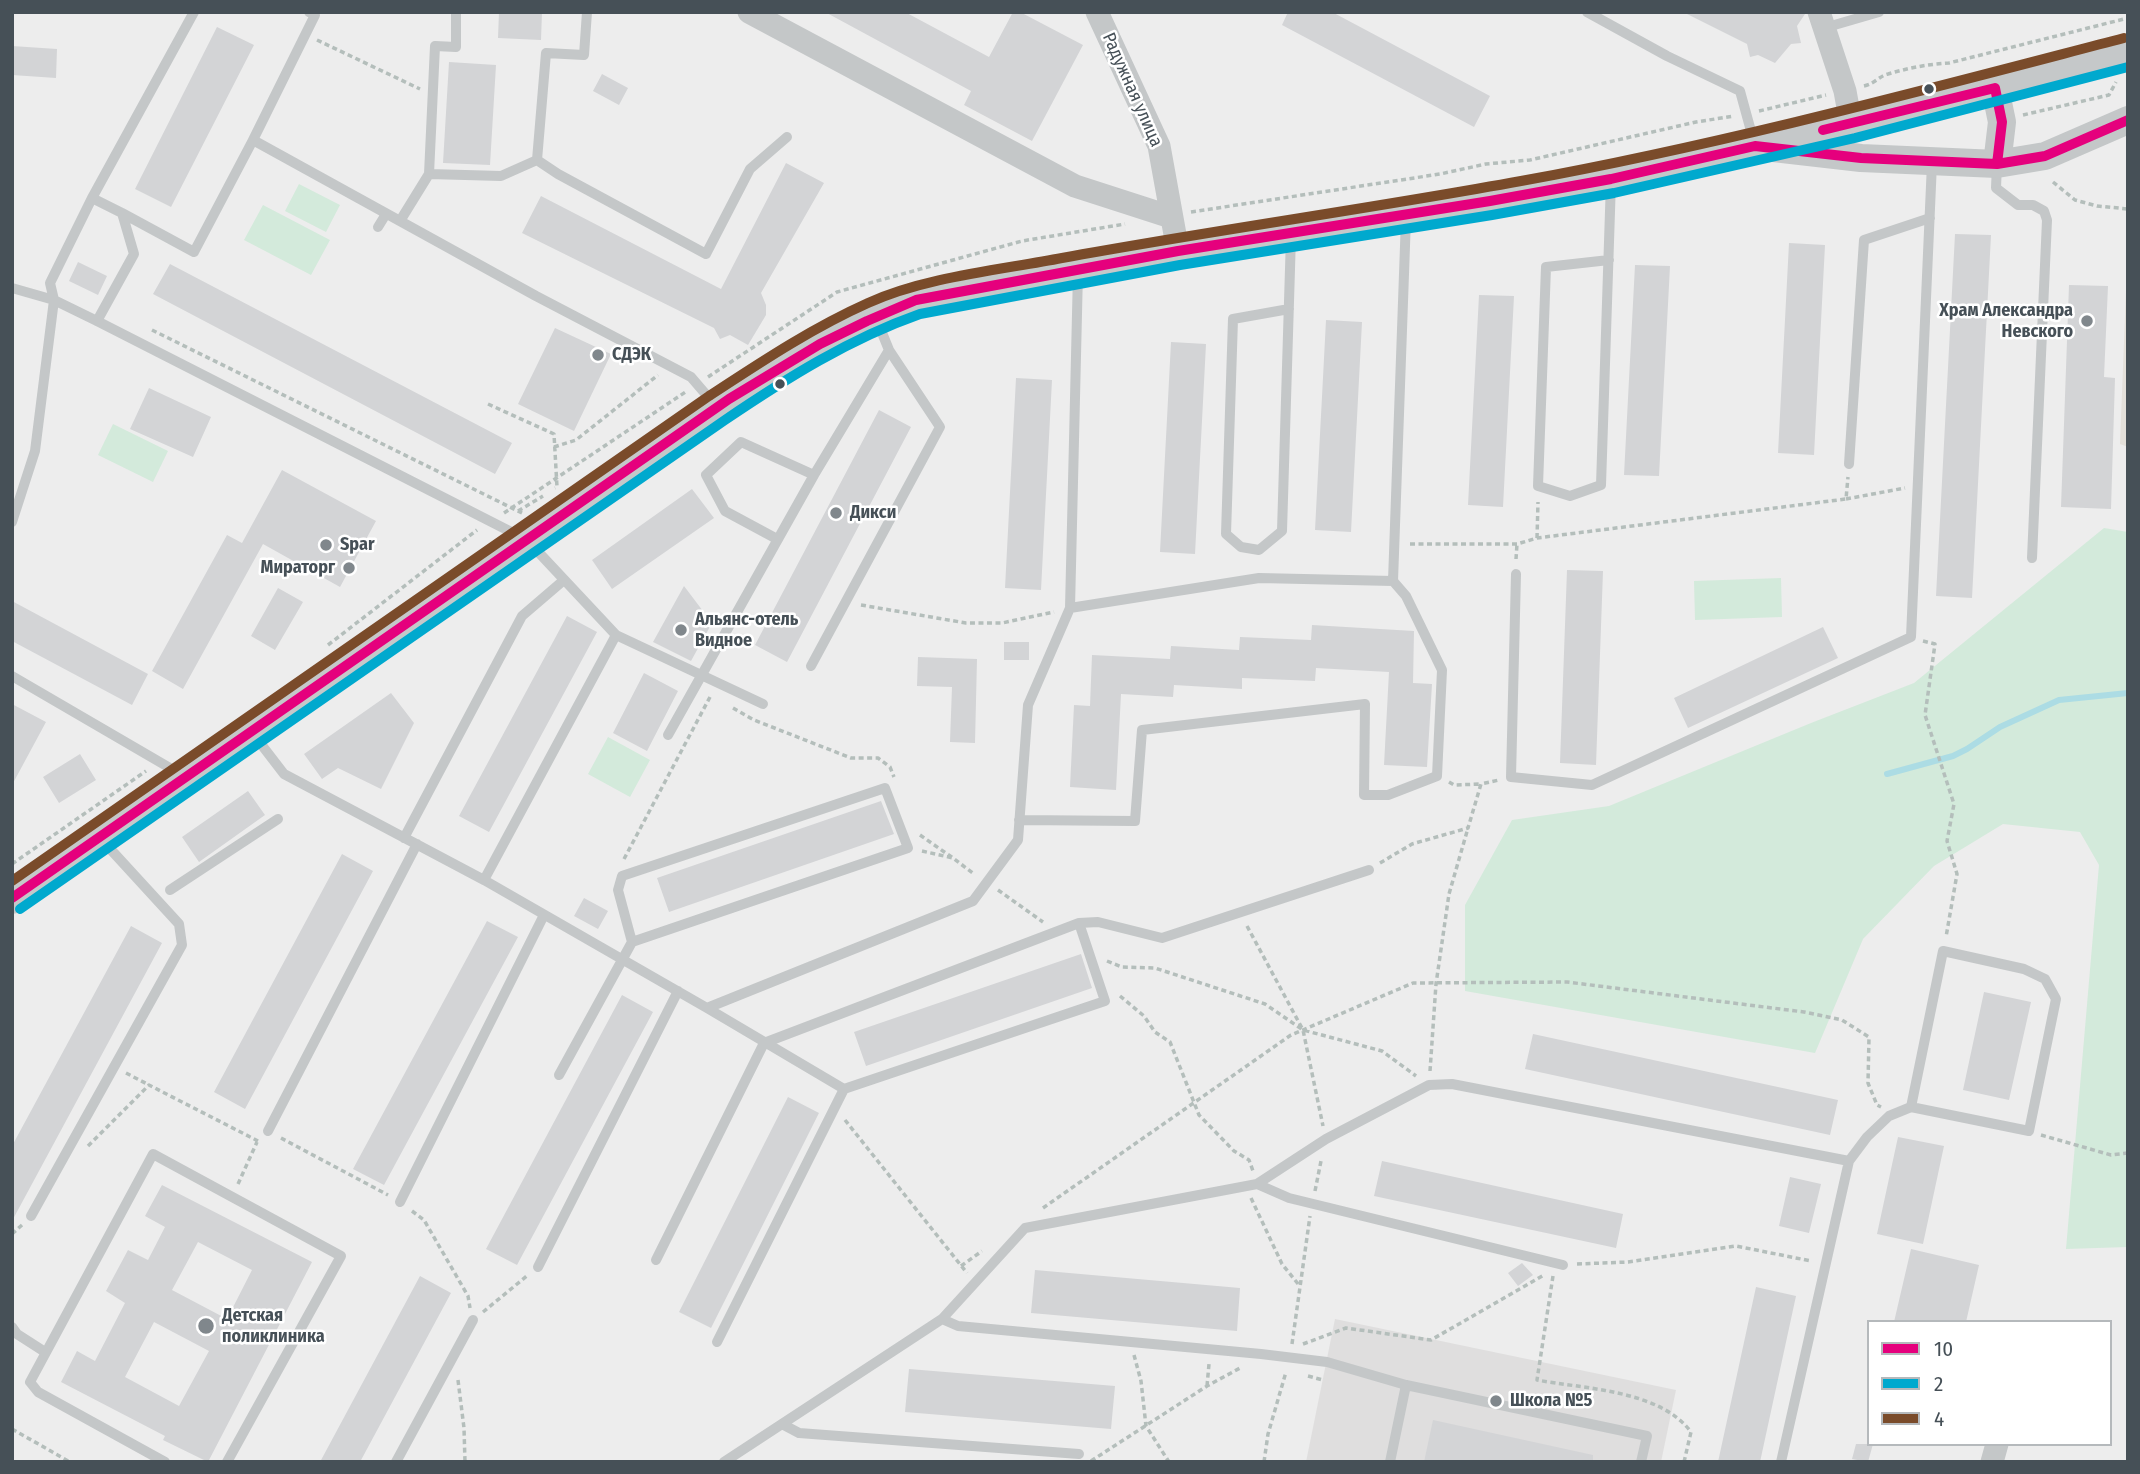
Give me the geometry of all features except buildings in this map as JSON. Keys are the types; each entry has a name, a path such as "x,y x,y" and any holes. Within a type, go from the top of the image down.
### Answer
{"main road":[{"path":"12,898 253,733 707,396 793,358 875,315 916,300 1078,269 1611,178 1851,124 1995,88 2124,66"}],"street":[{"path":"749,12 1075,186 1171,217"},
{"name":"Радужная улица","path":"1097,12 1159,146 1178,251"},
{"path":"1821,20 1845,91 1855,149 1861,158"},
{"path":"1995,88 2002,122 1997,164"},
{"path":"1755,146 1861,158 1997,164 2045,156 2128,120"}],"lane":[{"path":"12,522 36,451 54,300 50,283 92,198 194,12"},
{"path":"400,221 429,174 435,46 456,47 456,12"},
{"path":"537,160 546,53 584,55 587,12"},
{"path":"1587,12 1667,56 1740,91 1755,146"},
{"path":"1821,20 1879,12"},
{"path":"92,198 194,252 253,140 313,13"},
{"path":"537,160 706,254 750,169 787,137"},
{"path":"253,140 691,377 707,396"},
{"path":"429,174 501,176 537,160"},
{"path":"1516,574 1511,777 1592,785 1911,637 1932,161"},
{"path":"1997,164 1996,188 2018,205 2033,205 2044,211 2047,220 2032,558"},
{"path":"1609,260 1546,267 1538,486 1570,496 1601,485 1609,260 1611,178"},
{"path":"97,321 134,254 122,213"},
{"path":"378,227 386,214"},
{"path":"1020,820 1135,821 1142,730 1365,704 1364,795 1388,795 1437,775 1442,670 1406,596 1393,581 1406,215"},
{"path":"1849,464 1864,240 1930,218"},
{"path":"1289,309 1233,319 1226,534 1241,547 1259,550 1282,531 1292,233"},
{"path":"707,1008 973,901 1018,839 1028,705 1070,608 1078,269"},
{"path":"12,288 54,300 97,321 491,522 531,526 564,580 616,635 763,704"},
{"path":"811,666 940,427 889,350 875,315"},
{"path":"668,735 777,539 889,350"},
{"path":"777,539 725,511 706,475 741,442 814,475"},
{"path":"1070,608 1259,578 1393,581"},
{"path":"404,838 522,616 564,580"},
{"path":"484,880 616,635"},
{"path":"12,676 186,778"},
{"path":"253,733 284,774 484,880 844,1090"},
{"path":"559,1075 632,942 908,848 885,788 622,876 618,890 632,942"},
{"path":"170,890 278,819"},
{"path":"31,1216 182,945 179,925 100,838"},
{"path":"268,1130 417,844"},
{"path":"656,1260 764,1043 1079,923 1098,922 1162,938 1369,870"},
{"path":"400,1202 544,915"},
{"path":"717,1342 844,1090 1105,1001 1079,923"},
{"path":"1781,1462 1849,1161 1867,1136 1889,1116 1911,1107 2029,1131 2056,999 2045,979 2024,970 1943,951 1911,1107"},
{"path":"538,1267 678,991"},
{"path":"724,1462 942,1319 1025,1228 1257,1184 1326,1139 1429,1086 1452,1084 1849,1161"},
{"path":"165,1462 38,1392 30,1382 153,1154 341,1256 227,1462"},
{"path":"1257,1184 1289,1198 1563,1265"},
{"path":"942,1319 958,1326 1327,1362 1406,1385 1647,1436 1641,1462"},
{"path":"396,1462 473,1320"},
{"path":"12,1327 17,1334 45,1352"},
{"path":"1390,1462 1406,1385"},
{"path":"782,1424 799,1433 1079,1454"}],"path":[{"path":"1171,217 1197,210 1440,174 1486,164 1530,160 1845,91 1876,83 1884,75 1931,64 1949,63 2128,18"},
{"path":"305,34 433,95"},
{"path":"2019,116 2109,95 2124,66"},
{"path":"2053,182 2075,200 2097,206 2128,209"},
{"path":"328,645 456,545 556,478 707,396 837,292 1012,243 1133,223"},
{"path":"142,325 511,508 531,526 557,487 554,434 488,404"},
{"path":"554,447 576,440 669,366"},
{"path":"1846,499 1849,464"},
{"path":"1537,538 1538,486"},
{"path":"1394,545 1517,544 1537,538 1846,499 1917,486"},
{"path":"845,602 966,623 1002,622 1070,608"},
{"path":"1911,637 1935,644 1925,715 1954,804 1947,841 1957,874 1943,951"},
{"path":"622,876 622,862 710,696 721,702"},
{"path":"732,708 754,720 851,758 878,758 890,767 895,778"},
{"path":"12,864 159,762"},
{"path":"1454,785 1481,784 1511,777"},
{"path":"1429,1086 1436,984 1449,894 1481,784"},
{"path":"1369,870 1412,844 1468,828"},
{"path":"917,833 953,858"},
{"path":"1090,956 1122,967 1155,968 1265,1004 1303,1030 1382,1051 1429,1086"},
{"path":"1041,1210 1291,1035 1413,983 1567,982 1804,1012 1842,1020 1869,1037 1868,1083 1877,1105 1896,1113"},
{"path":"1100,985 1125,999 1144,1016 1155,1032 1170,1042 1199,1115 1234,1151 1249,1160 1257,1184 1251,1198 1282,1264 1300,1287"},
{"path":"114,1067 257,1142"},
{"path":"84,1151 149,1085"},
{"path":"835,1107 975,1283"},
{"path":"233,1197 249,1155 268,1130 400,1202 424,1220 468,1296 473,1320 538,1267"},
{"path":"2029,1131 2110,1155 2128,1153"},
{"path":"1563,1265 1628,1262 1735,1246 1826,1264"},
{"path":"961,1266 984,1250"},
{"path":"1292,1348 1346,1328 1431,1340 1553,1270 1537,1380 1644,1399 1671,1412 1683,1421 1691,1432 1684,1462"},
{"path":"1131,1343 1141,1381 1146,1426 1169,1462"},
{"path":"1207,1387 1210,1351"},
{"path":"455,1354 464,1428 465,1462"},
{"path":"1090,1462 1245,1365"},
{"path":"12,1429 70,1462"}],"shaded area":[{"path":"2128,240 2128,447 2120,444"},
{"name":"Школа №5","path":"1335,1319 1676,1390 1661,1462 1306,1462"}],"green space":[{"path":"299,184 340,205 326,232 285,211"},
{"path":"263,205 330,240 311,275 244,240"},
{"path":"113,424 168,451 153,482 98,455"},
{"path":"2104,528 2128,532 2128,1247 2066,1249 2099,865 2080,832 2003,824 1934,866 1863,939 1815,1053 1465,991 1465,905 1512,820 1609,806 1914,683"},
{"path":"1781,578 1782,617 1695,620 1694,581"},
{"path":"608,737 650,760 630,797 588,774"}],"waterway":[{"path":"1887,774 1953,756 2000,727 2059,700 2128,693"}],"transit line":[{"name":"4","path":"12,881 709,396 807,334 890,294 988,271 1597,166 1824,115 2124,38"},
{"name":"2","path":"20,909 748,404 843,347 894,324 920,314 1180,265 1614,193 1855,138 2128,67"},
{"name":"10","path":"1823,130 1995,88 2002,122 1997,164"},
{"name":"10","path":"12,898 729,399 820,344 916,300 1178,251 1611,179 1755,146 1861,158 1997,164 2045,156 2128,120"}],"place":[{"name":"Храм Александра Невского","path":"2087,321"},
{"name":"СДЭК","path":"598,355"},
{"name":"Дикси","path":"836,513"},
{"name":"Spar","path":"326,545"},
{"name":"Мираторг","path":"349,568"},
{"name":"Альянс-отель Видное","path":"681,630"},
{"name":"Детская поликлиника","path":"206,1326"},
{"name":"Школа №5","path":"1496,1401"}]}
